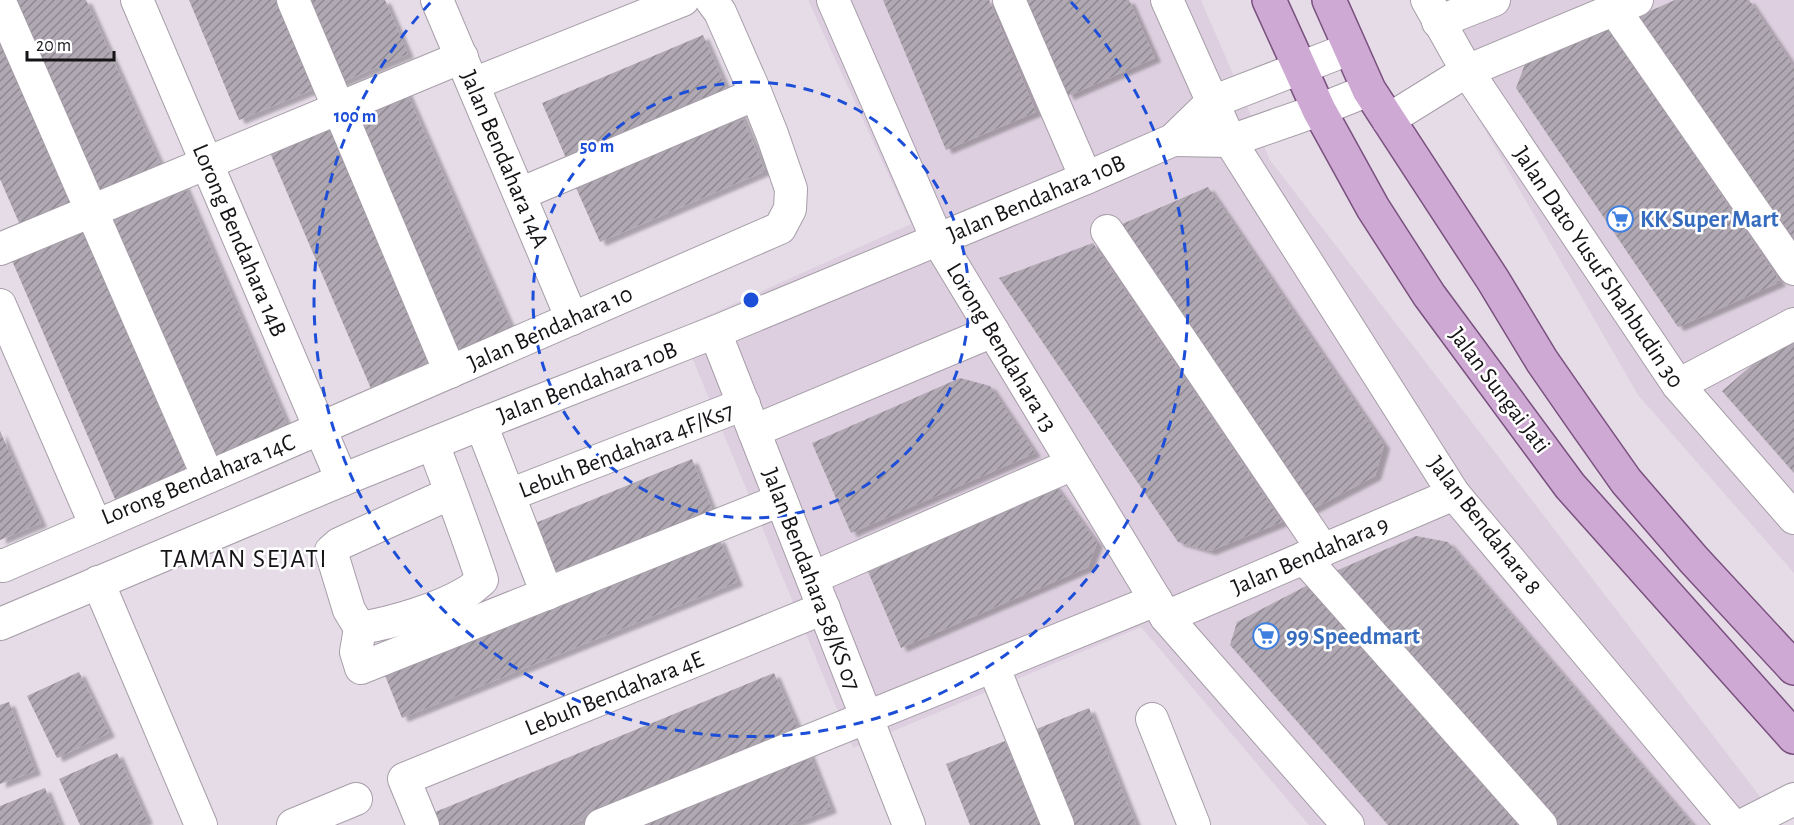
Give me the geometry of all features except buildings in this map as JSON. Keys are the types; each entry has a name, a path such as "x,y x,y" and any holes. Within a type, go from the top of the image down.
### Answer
{"main road":[{"name":"Jalan Sungai Jati","path":"1269,0 1319,110 1373,208 1429,295 1570,486 1794,737"},
{"name":"Jalan Sungai Jati","path":"1329,0 1369,90 1493,280 1542,361 1626,481 1694,560 1794,668"}],"street":[{"name":"Lorong Bendahara 14B","path":"137,0 342,480"},
{"path":"293,0 450,372"},
{"name":"Jalan Bendahara 14A","path":"437,0 572,319"},
{"path":"0,249 340,108 467,71 683,0"},
{"path":"519,194 756,94 720,12 711,0"},
{"name":"Lorong Bendahara 13","path":"833,0 937,239 1161,608 1348,825"},
{"path":"1009,0 1086,178"},
{"path":"1167,0 1212,102"},
{"path":"1432,11 1494,0"},
{"path":"0,2 208,477"},
{"path":"1388,120 1467,71 1625,4 1794,270"},
{"name":"Jalan Dato Yusuf Shahbudin 30","path":"1432,11 1467,71 1678,385 1794,518"},
{"name":"Jalan Bendahara 10B","path":"0,624 342,480 716,332 1086,178 1173,140 1212,102 1349,49"},
{"name":"Jalan Bendahara 10B","path":"1173,140 1230,141 1369,90"},
{"name":"Jalan Bendahara 10","path":"320,428 780,228 790,209 791,189 756,94"},
{"name":"Jalan Bendahara 8","path":"1212,102 1230,141 1454,494 1732,825"},
{"path":"1107,231 1313,554 1541,825"},
{"name":"Lorong Bendahara 14C","path":"2,316 96,526 320,428"},
{"path":"1678,385 1794,324"},
{"path":"749,418 993,331"},
{"name":"Jalan Bendahara 58/KS 07","path":"716,332 909,825"},
{"name":"Lebuh Bendahara 4F/Ks7","path":"508,495 749,418"},
{"path":"481,424 547,594"},
{"path":"360,628 378,625 434,607 468,592 482,580 433,444"},
{"path":"812,578 1073,464"},
{"path":"451,493 339,544 331,551 349,610 360,628 356,652 362,668 782,500"},
{"name":"Jalan Bendahara 9","path":"601,825 993,666 1313,554 1454,494"},
{"path":"0,565 3,566 96,526"},
{"path":"98,582 201,825"},
{"name":"Lebuh Bendahara 4E","path":"423,825 404,779 824,608"},
{"path":"993,666 1058,825"},
{"path":"1152,719 1194,825"},
{"path":"293,825 356,799"},
{"path":"1743,825 1794,799"}],"shaded area":[{"path":"808,0 1201,0 1270,160 1782,825 1309,825 1141,627 853,748 680,328 911,224"},
{"path":"1410,0 1794,0 1794,573 1638,395"}],"place":[{"name":"KK Super Mart","path":"1620,219"},
{"name":"99 Speedmart","path":"1266,636"}],"district":[{"name":"TAMAN SEJATI","path":"244,558"}]}
